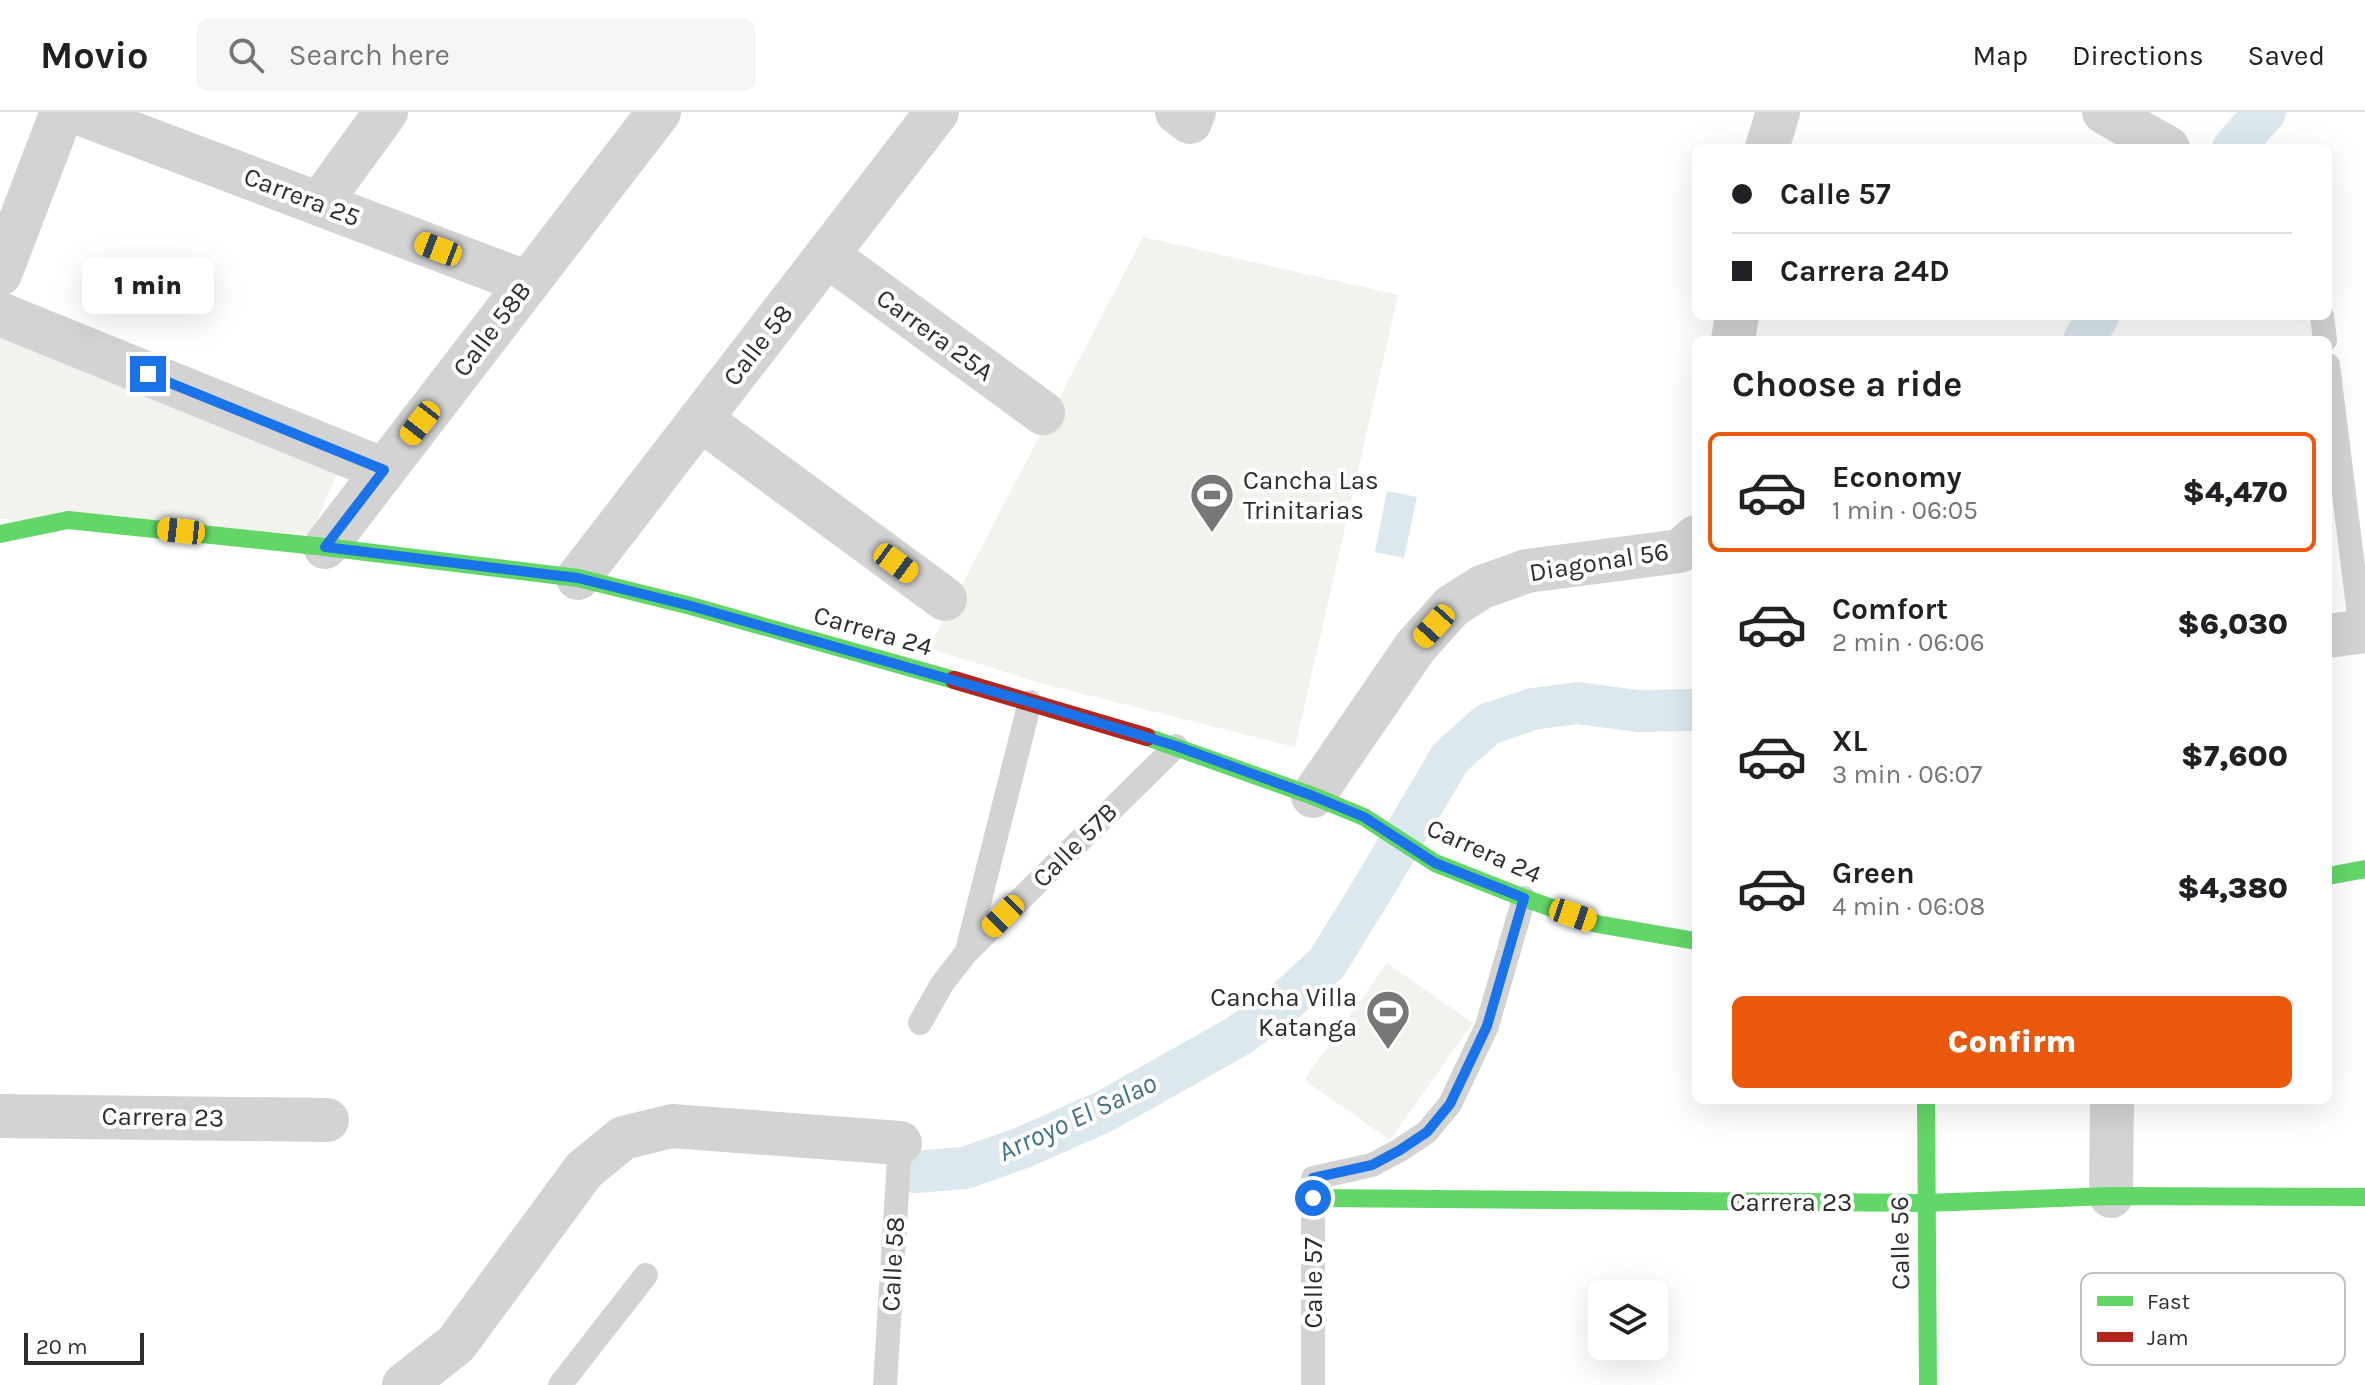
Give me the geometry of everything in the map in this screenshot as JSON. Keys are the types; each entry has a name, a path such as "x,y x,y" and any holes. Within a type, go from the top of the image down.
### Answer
{"street":[{"path":"0,274 62,112"},
{"name":"Carrera 25","path":"76,112 528,283"},
{"path":"319,204 386,112"},
{"name":"Calle 58B","path":"325,547 659,112"},
{"name":"Calle 58","path":"578,578 937,112"},
{"path":"1768,144 1778,112"},
{"path":"2104,112 2161,144"},
{"name":"Carrera 25A","path":"828,256 1043,413"},
{"path":"0,314 384,470"},
{"path":"700,419 945,599"},
{"name":"Carrera 24","path":"0,534 68,520 578,578 691,606 1176,746 1364,817 1435,863 1524,898 1597,924 1692,940"},
{"name":"Diagonal 56","path":"1313,796 1416,646 1452,606 1482,587 1527,571 1680,551 1692,540"},
{"path":"2332,875 2365,869"},
{"name":"Calle 56","path":"1926,1104 1928,1385"},
{"path":"2111,1196 2112,1104"},
{"name":"Carrera 23","path":"0,1116 327,1120"},
{"path":"404,1385 456,1344 584,1170 623,1138 672,1126 900,1143"},
{"name":"Carrera 23","path":"1313,1198 1925,1203 2111,1196 2365,1197"}],"lane":[{"path":"2332,412 2351,633"},
{"path":"966,953 1030,702"},
{"name":"Calle 57B","path":"920,1023 942,984 966,953 1176,746"},
{"path":"1313,1198 1313,1178 1372,1165 1400,1150 1427,1132 1450,1104 1487,1026 1524,898"},
{"name":"Calle 58","path":"885,1385 900,1143"},
{"name":"Calle 57","path":"1313,1198 1313,1385"},
{"path":"560,1385 646,1275"}],"shaded area":[{"path":"1143,237 1398,295 1295,747 1040,683 929,648"},
{"path":"0,325 338,472 311,534 0,519"},
{"path":"1387,491 1417,497 1404,558 1375,552"},
{"name":"Cancha Villa Katanga","path":"1387,963 1473,1023 1390,1140 1304,1080"}],"waterway":[{"name":"Arroyo El Salao","path":"2237,144 2265,112"},
{"name":"Arroyo El Salao","path":"2086,336 2096,320"},
{"name":"Arroyo El Salao","path":"915,1172 965,1168 1024,1147 1105,1111 1238,1036 1287,1000 1327,963 1450,758 1488,724 1533,709 1577,703 1638,711 1692,710"}],"traffic: fast":[{"path":"0,534 68,520 578,578 691,606 954,680"},
{"path":"1147,737 1364,817 1435,863 1524,898 1597,924 1692,940"},
{"path":"2332,875 2365,869"},
{"path":"1926,1104 1928,1385"},
{"path":"1313,1198 1925,1203 2111,1196 2365,1197"}],"traffic: jam":[{"path":"954,680 1147,737"}],"place":[{"name":"Cancha Las Trinitarias","path":"1212,534"},
{"name":"Cancha Villa Katanga","path":"1388,1051"}],"route":[{"path":"148,374 384,470 325,547 578,578 691,606 1030,702 1176,746 1313,796 1364,817 1435,863 1524,898 1487,1026 1450,1104 1427,1132 1400,1150 1372,1165 1313,1178 1313,1198"}]}
